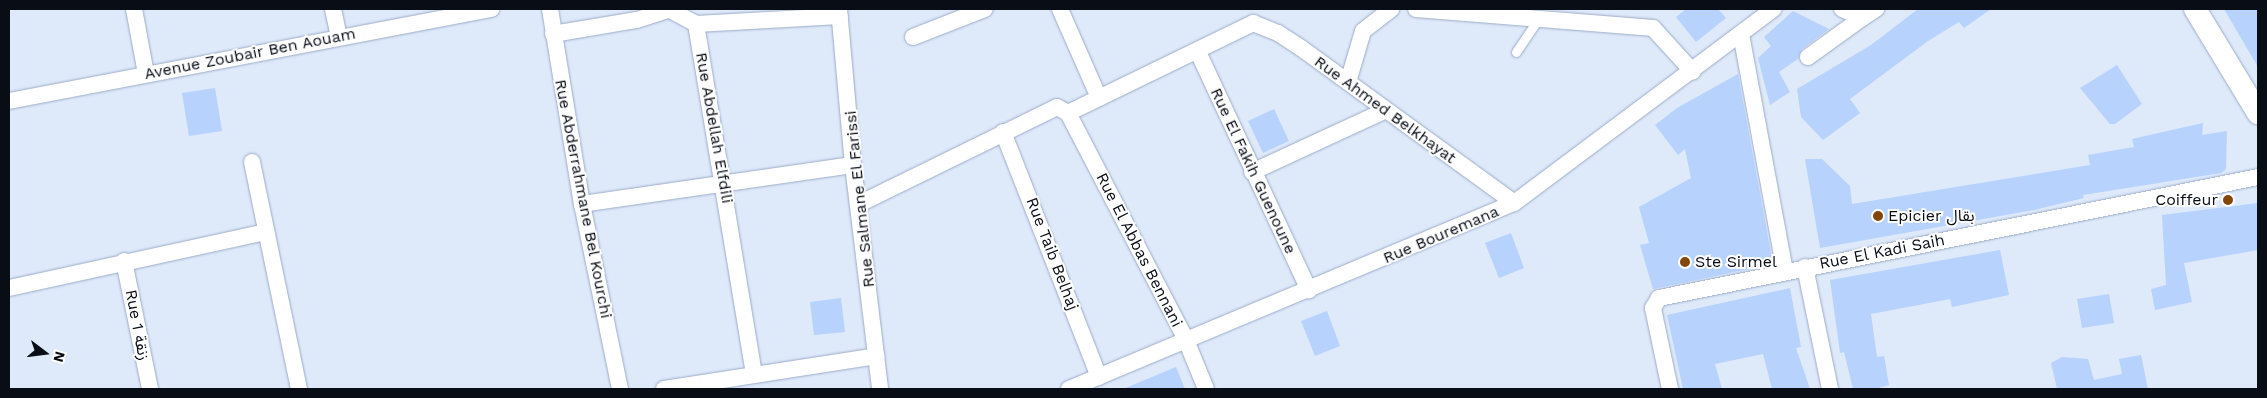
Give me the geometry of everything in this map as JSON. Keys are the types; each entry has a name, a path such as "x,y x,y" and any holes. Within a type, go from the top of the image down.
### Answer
{"street":[{"path":"134,9 146,74"},
{"path":"334,9 339,37"},
{"name":"Avenue Zoubair Ben Aouam","path":"9,101 491,9"},
{"name":"Rue Abderrahmane Bel Kourchi","path":"550,9 582,204 620,389"},
{"path":"553,34 637,20 670,9 696,24 840,12"},
{"path":"913,37 985,9"},
{"path":"1060,9 1099,98"},
{"path":"1348,82 1363,31 1391,9"},
{"path":"1416,9 1652,28 1693,72"},
{"path":"1842,9 1862,18"},
{"path":"1808,56 1876,9"},
{"path":"2195,9 2258,114"},
{"name":"Rue Bouremana","path":"1069,389 1514,203 1693,72 1765,11"},
{"name":"Rue Salmane El Farissi","path":"840,12 853,165 880,389"},
{"path":"859,204 1057,107 1068,113 1198,52 1253,16"},
{"name":"Rue Ahmed Belkhayat","path":"1253,16 1348,82 1384,111 1514,203"},
{"name":"Rue Abdellah Elfdili","path":"696,24 754,374"},
{"path":"1740,34 1785,272"},
{"name":"Rue El Fakih Guenoune","path":"1198,52 1252,172 1309,290"},
{"path":"1252,172 1384,111"},
{"name":"Rue El Abbas Bennani","path":"1068,113 1186,340 1206,389"},
{"name":"Rue Taib Belhaj","path":"1003,132 1099,376"},
{"path":"252,162 299,389"},
{"path":"582,204 853,165"},
{"name":"Rue El Kadi Saih","path":"1670,389 1653,308 1655,302 1805,267 2258,177"},
{"path":"9,288 124,261 266,232"},
{"name":"Rue 1 زنقة","path":"124,261 150,389"},
{"path":"1805,267 1830,389"},
{"path":"664,389 876,356"}],"lane":[{"path":"1516,52 1538,18"}],"building":[{"path":"1686,9 1718,9 1726,18 1696,42 1676,17"},
{"path":"1918,9 1991,9 1964,28 1959,22 1928,41 1850,99 1860,113 1823,140 1801,117 1797,89 1871,45"},
{"path":"2224,9 2258,9 2258,67"},
{"path":"1793,11 1829,29 1802,49 1798,59 1779,72 1790,92 1770,105 1758,58 1771,46 1764,37"},
{"path":"2117,65 2142,104 2115,124 2110,124 2080,88"},
{"path":"1738,74 1773,264 1653,289 1640,245 1649,243 1639,207 1691,178 1685,149 1678,155 1655,125 1677,108"},
{"path":"215,88 222,131 189,136 182,93"},
{"path":"1274,109 1289,141 1263,153 1248,121"},
{"path":"2203,123 2202,135 2227,131 2226,169 2221,173 2083,195 2084,198 2034,210 1820,248 1805,159 1822,159 1850,186 1852,204 2090,165 2088,155 2134,147 2132,139"},
{"path":"2258,203 2258,250 2184,263 2192,302 2155,310 2151,289 2166,285 2162,215"},
{"path":"1511,233 1524,268 1499,278 1485,243"},
{"path":"2000,250 2009,295 1952,307 1950,299 1871,314 1877,357 1884,356 1889,385 1875,389 1853,389 1844,352 1840,353 1830,280"},
{"path":"1790,288 1801,347 1796,348 1810,389 1772,389 1763,354 1715,364 1722,389 1683,389 1667,315"},
{"path":"2109,294 2114,323 2082,328 2077,299"},
{"path":"841,298 845,332 814,335 810,302"},
{"path":"1327,311 1340,346 1315,356 1301,321"},
{"path":"2141,355 2148,389 2057,389 2051,363 2062,357 2088,359 2094,380 2122,374 2119,359"},
{"path":"1176,367 1185,389 1123,389"}],"place":[{"name":"Coiffeur","path":"2228,200"},
{"name":"Epicier بقال","path":"1878,216"},
{"name":"Ste Sirmel","path":"1685,262"}]}
